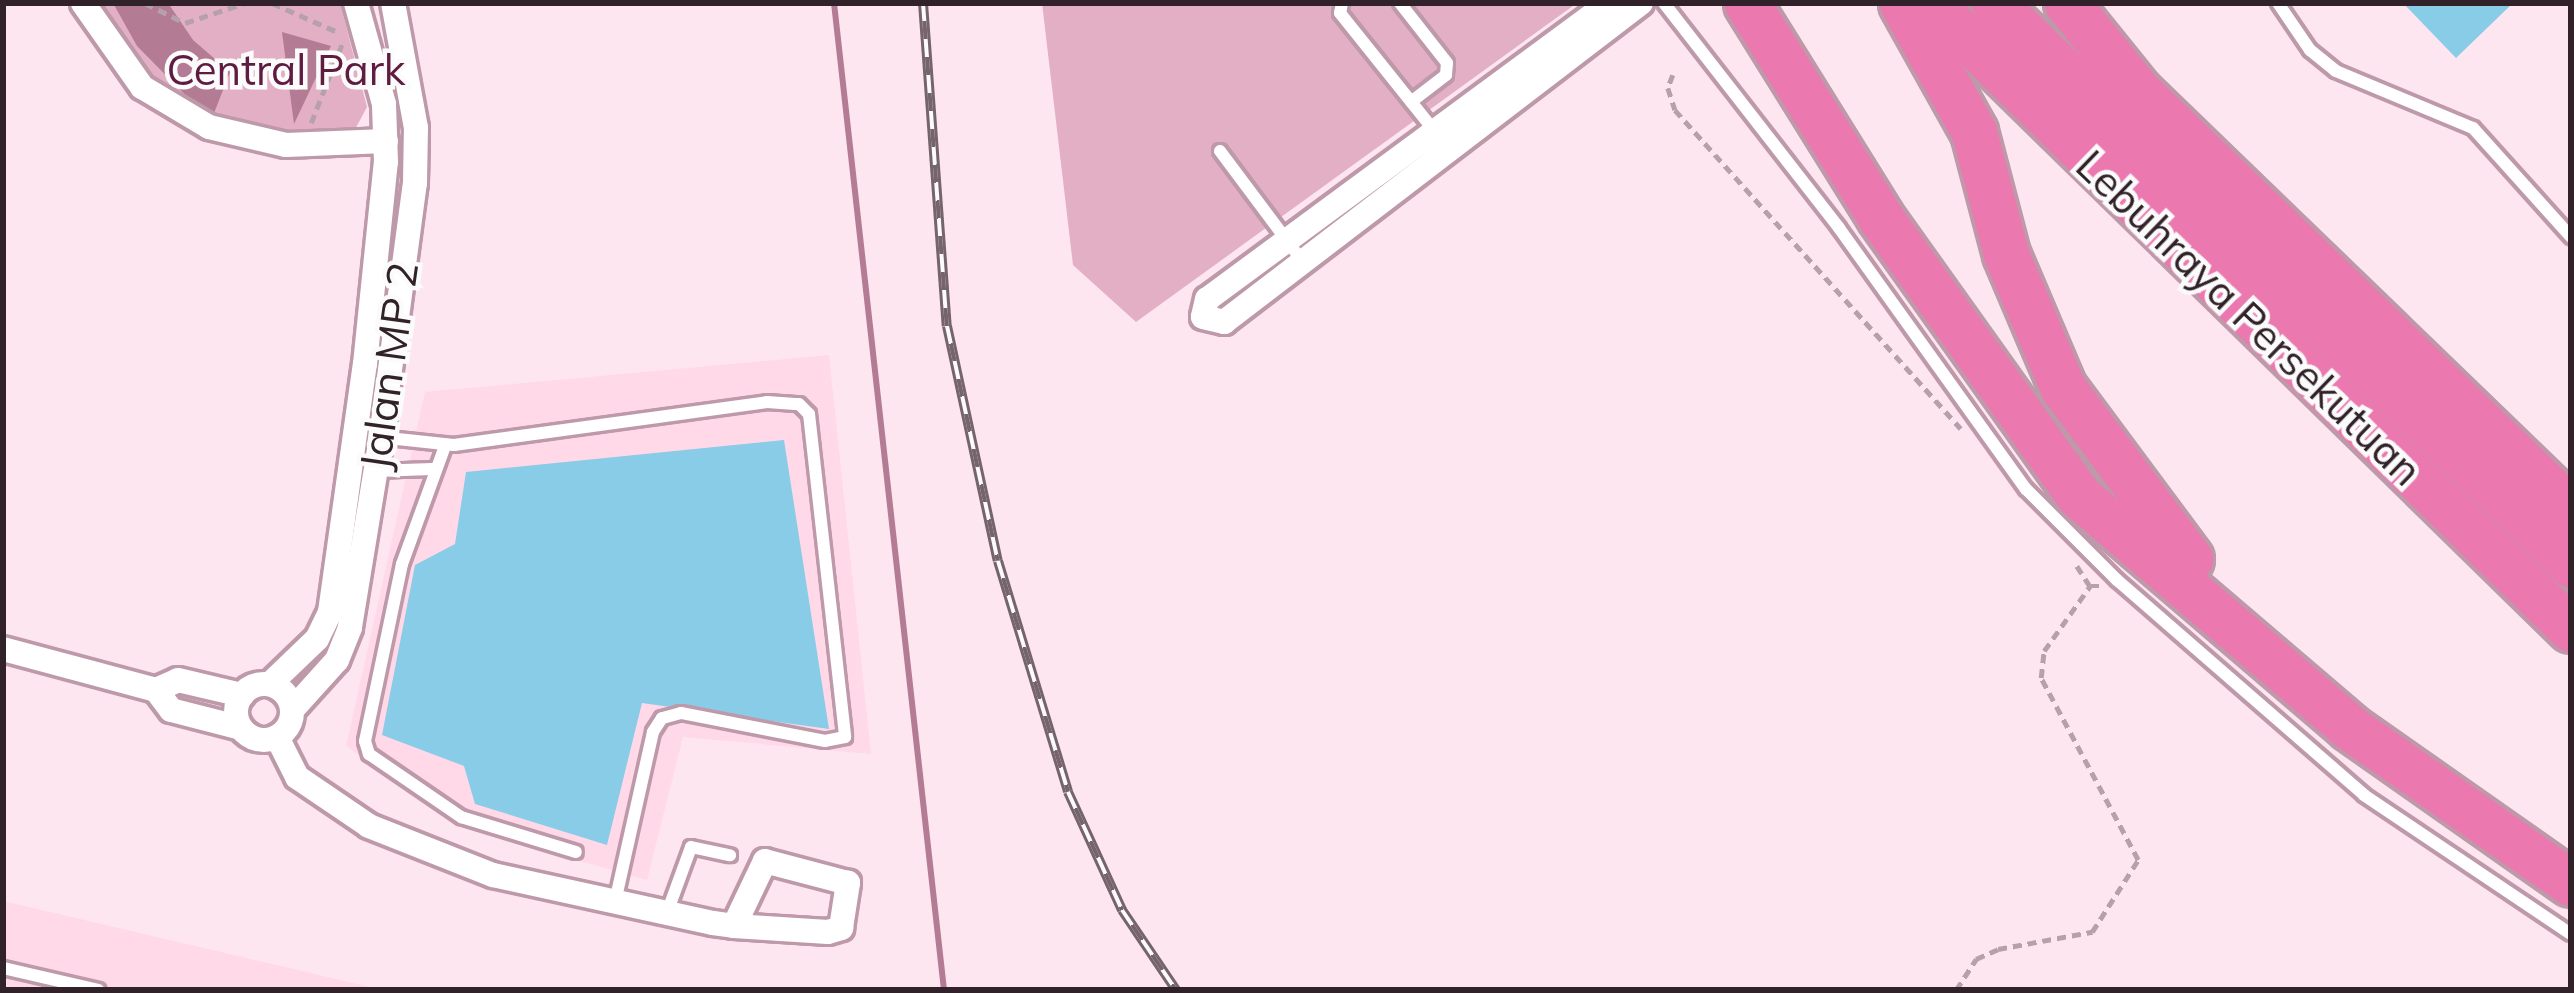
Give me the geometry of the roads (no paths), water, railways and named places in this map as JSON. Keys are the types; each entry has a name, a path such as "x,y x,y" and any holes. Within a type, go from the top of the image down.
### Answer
{"highway":[{"path":"1747,3 1880,217 2127,563 2571,884"},
{"path":"1902,3 1952,79 1974,132 2006,254 2063,388 2160,529 2349,727"},
{"name":"Lebuhraya Persekutuan","path":"1931,3 2571,629"},
{"name":"Lebuhraya Persekutuan","path":"1994,3 2571,565"},
{"path":"2067,3 2138,91 2571,509"}],"street":[{"path":"82,3 142,87 209,127 302,145 386,152"},
{"name":"Jalan MP 2","path":"270,684 317,639 330,612 363,470 380,436 415,183 416,128 393,3"},
{"path":"1609,3 1442,141 1303,262 1220,324 1203,317 1208,298 1286,241 1442,141 1641,3"},
{"path":"1723,3 2012,429 2127,563"},
{"name":"Jalan MP 2","path":"292,710 337,659 350,627 363,470 354,436 386,152 376,63 348,11"},
{"path":"3,649 156,690 171,710 241,728 257,739 277,737"},
{"path":"156,690 178,680 242,695 270,684 292,710 277,737"},
{"path":"241,728 242,695"},
{"path":"277,737 297,777 420,851 734,926 835,932 848,883 765,861 734,926"}],"lane":[{"path":"1342,3 1340,14 1442,141"},
{"path":"1400,3 1447,63 1446,75 1411,102"},
{"path":"1664,3 1839,228 2012,472 2127,563 2391,816 2571,934"},
{"path":"2278,3 2310,50 2336,70 2474,128 2571,237"},
{"path":"1220,151 1303,262"},
{"path":"354,436 445,446 767,402 799,404 809,414 845,737 825,741 681,713 662,718 652,732 616,898"},
{"path":"445,446 402,564 365,741 370,754 461,817 576,852"},
{"path":"363,470 433,470"},
{"path":"668,910 691,847 730,855"},
{"path":"3,968 98,990"}],"waterway":[{"path":"834,3 944,990"}],"railway":[{"path":"923,3 947,326 998,561 1068,792 1122,910 1176,990"}],"park label":[{"name":"Central Park","path":"286,70"}]}
